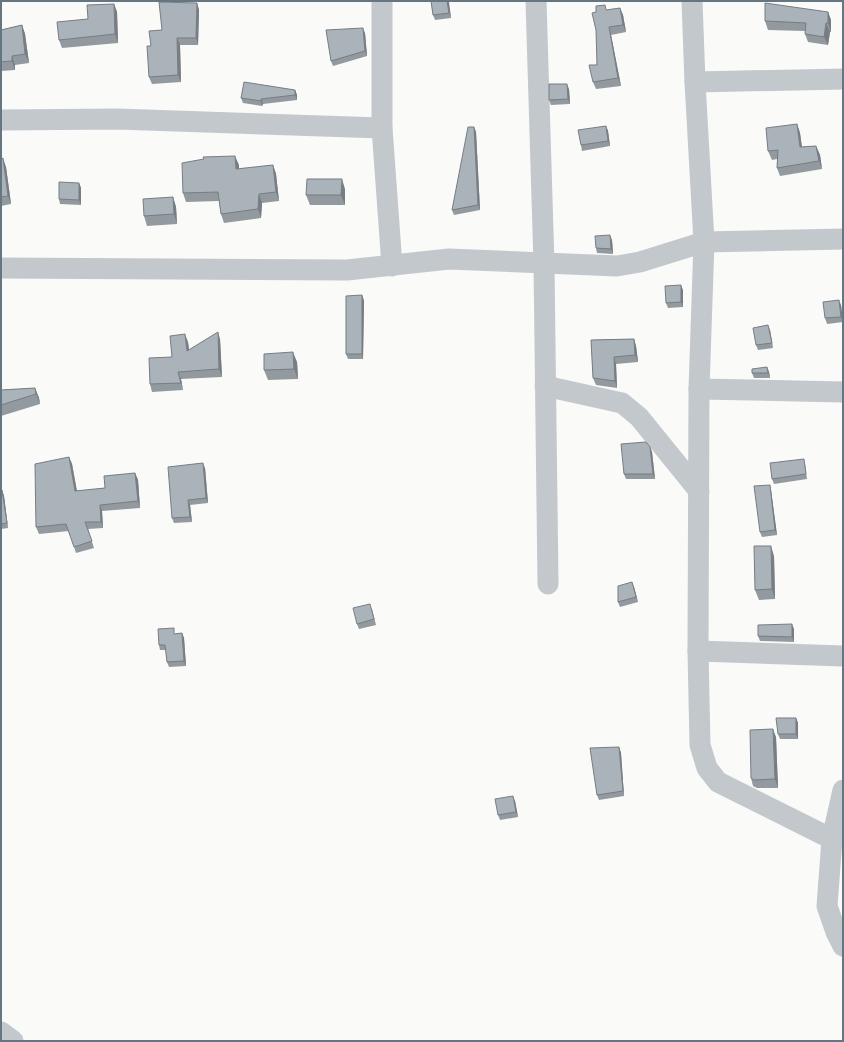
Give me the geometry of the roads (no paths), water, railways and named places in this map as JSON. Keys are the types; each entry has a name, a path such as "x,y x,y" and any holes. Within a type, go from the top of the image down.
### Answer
{"street":[{"path":"382,1 382,128 392,266"},
{"path":"536,1 544,264 548,584"},
{"path":"692,1 694,82 704,242 699,491 698,651 700,745 707,768 718,782 832,839"},
{"path":"694,82 843,79"},
{"path":"1,120 117,119 382,128"},
{"path":"1,268 348,270 449,259 617,266 629,265 704,242 843,239"},
{"path":"546,386 622,403 639,417 699,491"},
{"path":"700,389 843,392"},
{"path":"698,651 843,656"},
{"path":"843,790 832,839 827,906 836,932 843,946"},
{"path":"1,1032 13,1041"}]}
